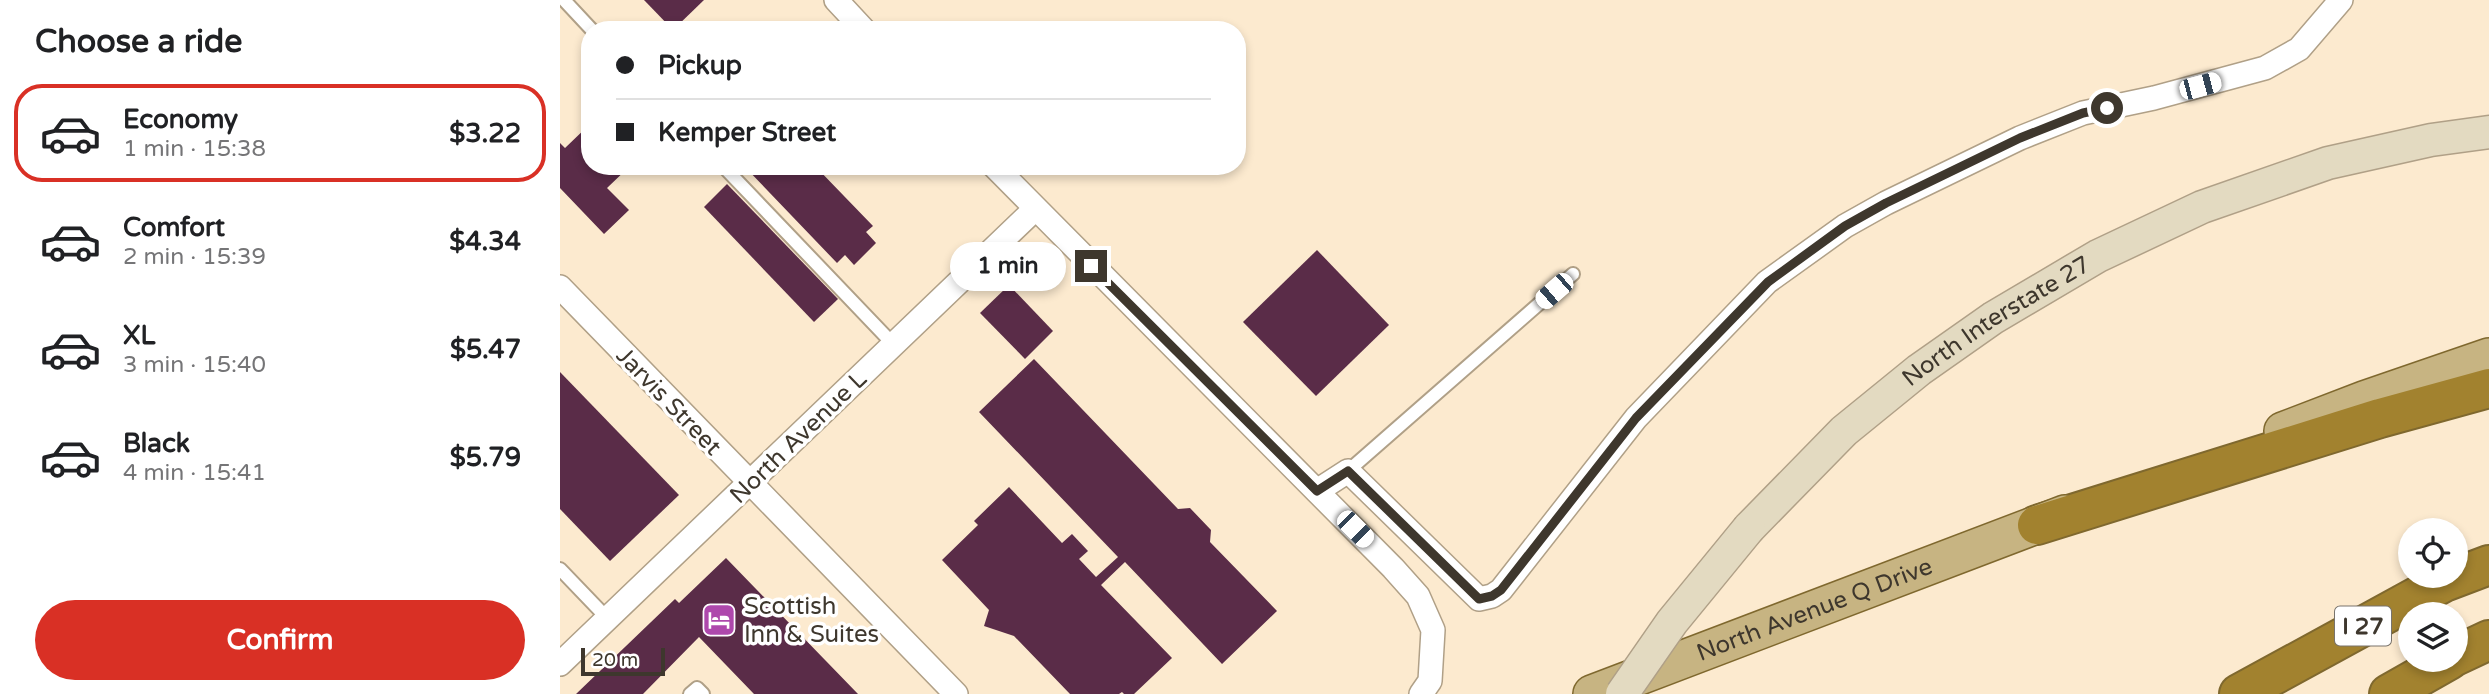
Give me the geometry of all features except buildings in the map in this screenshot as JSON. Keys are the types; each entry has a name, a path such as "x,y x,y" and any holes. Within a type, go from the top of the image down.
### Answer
{"highway":[{"path":"2037,525 2380,418 2489,388"},
{"name":"I 27","path":"2239,694 2445,583 2489,565"},
{"path":"2468,650 2489,640"},
{"path":"2389,694 2428,672"}],"main road":[{"name":"North Interstate 27","path":"1622,694 1672,622 1749,528 1844,431 1919,370 1993,318 2098,256 2202,207 2328,163 2431,140 2489,132"},
{"name":"North Avenue Q Drive","path":"1592,694 2364,400 2489,357"}],"street":[{"path":"836,0 856,21"},
{"path":"1317,491 1348,471 1479,599 1492,596 1501,590 1636,418 1768,282 1845,226 1999,148 2083,113 2154,98 2265,68 2299,49 2342,0"},
{"path":"1003,175 1394,568 1418,596 1433,629 1430,681 1421,694"},
{"name":"North Avenue L","path":"560,664 1035,209"},
{"name":"Jarvis Street","path":"560,287 956,694"}],"lane":[{"path":"564,0 584,21"},
{"path":"732,175 894,345"},
{"path":"1348,471 1573,274"},
{"path":"560,569 608,619"},
{"path":"690,694 697,688 703,694"}],"place":[{"name":"Scottish Inn & Suites","path":"719,620"}],"route":[{"path":"1091,266 1317,491 1348,471 1479,599 1492,596 1501,590 1636,418 1768,282 1845,226 1886,203 2020,138 2083,113 2107,108"}]}
